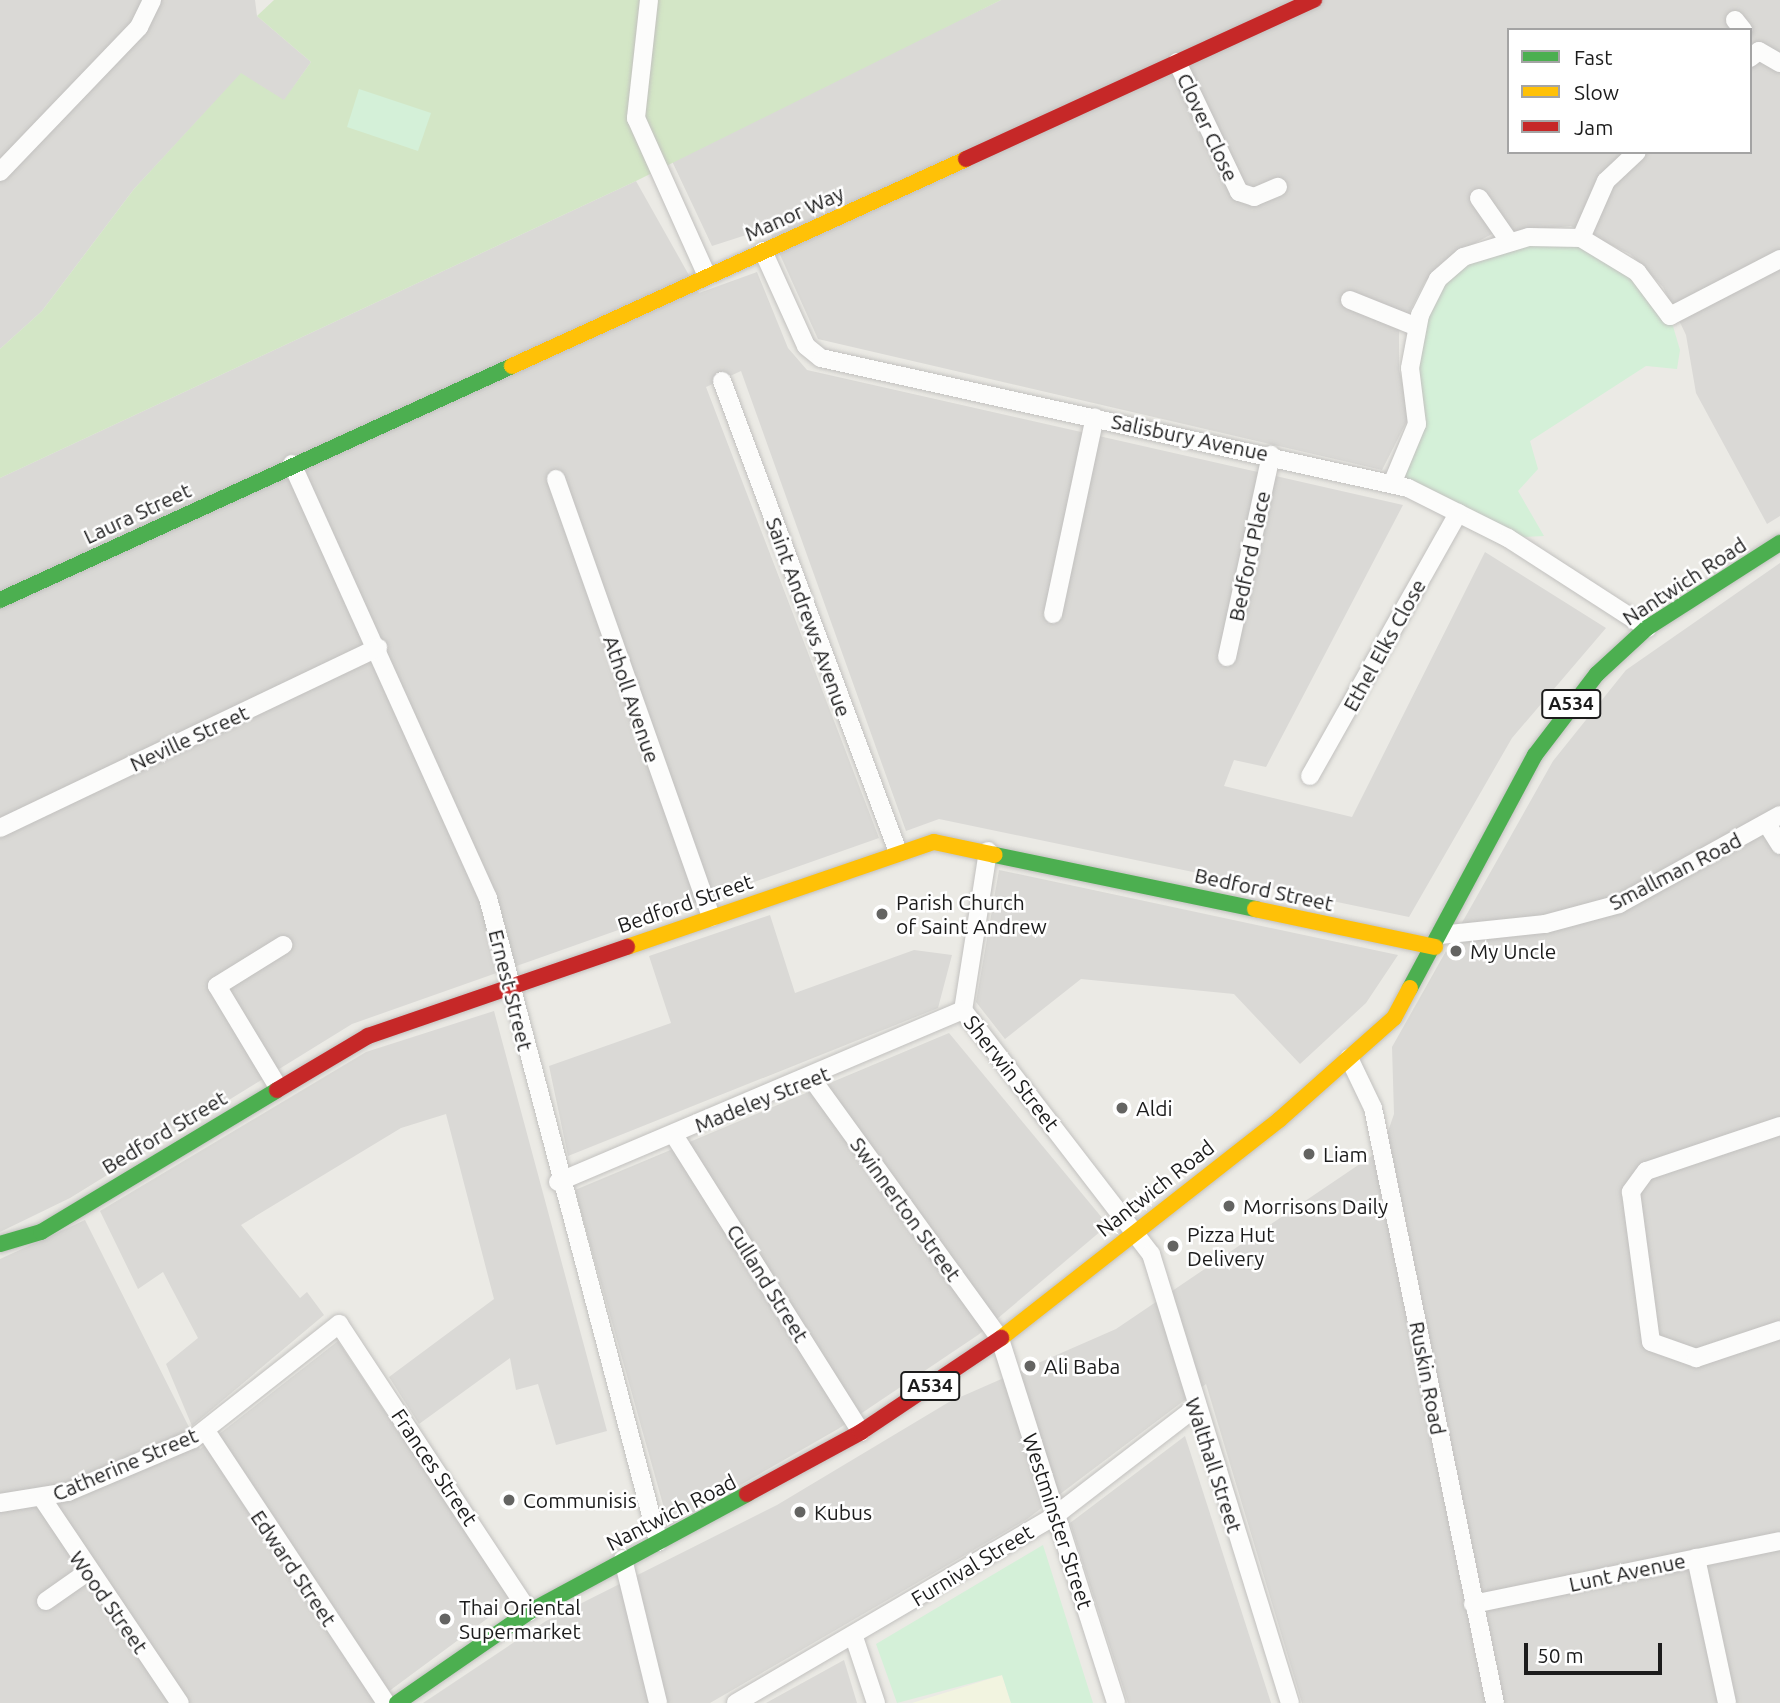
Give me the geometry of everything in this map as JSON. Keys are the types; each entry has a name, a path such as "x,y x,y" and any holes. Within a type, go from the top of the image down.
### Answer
{"street":[{"path":"0,172 139,27 152,0"},
{"path":"649,0 636,118 707,276"},
{"name":"Manor Way","path":"292,464 1314,0"},
{"path":"1753,49 1780,63"},
{"name":"Clover Close","path":"1177,62 1239,192 1254,197 1278,187"},
{"path":"1581,238 1606,181 1635,154"},
{"path":"1479,198 1509,241"},
{"path":"1392,484 1417,424 1410,369 1417,327 1438,279 1463,257 1509,241 1581,238 1637,272 1670,316 1780,259"},
{"name":"Salisbury Avenue","path":"763,251 806,346 821,358 1271,455 1392,484 1458,513 1647,628"},
{"path":"1350,300 1417,327"},
{"name":"Saint Andrews Avenue","path":"722,381 898,852"},
{"path":"1053,614 1094,417"},
{"name":"Bedford Place","path":"1227,657 1271,455"},
{"name":"Laura Street","path":"0,600 292,464"},
{"name":"Ernest Street","path":"292,464 378,648 488,898 558,1182 658,1542"},
{"name":"Atholl Avenue","path":"556,479 711,917"},
{"name":"Ethel Elks Close","path":"1310,776 1458,513"},
{"name":"Nantwich Road","path":"397,1703 529,1612 861,1432 1000,1339 1349,1058 1394,1018 1540,747 1597,674 1647,628 1780,543"},
{"name":"Neville Street","path":"0,828 378,648"},
{"path":"1773,820 1780,845"},
{"name":"Smallman Road","path":"1437,941 1545,924 1619,904 1773,820"},
{"name":"Bedford Street","path":"0,1244 41,1232 278,1087 368,1036 898,852 934,842 1437,941"},
{"name":"Sherwin Street","path":"988,851 963,1010 1136,1228"},
{"path":"278,1087 217,986 283,946"},
{"name":"Madeley Street","path":"558,1182 812,1079 963,1010"},
{"name":"Ruskin Road","path":"1349,1058 1373,1108 1495,1703"},
{"name":"Swinnerton Street","path":"812,1079 1000,1339"},
{"path":"1780,1126 1646,1171 1631,1192 1651,1342 1696,1358 1780,1331"},
{"name":"Culland Street","path":"674,1135 861,1432"},
{"name":"Walthall Street","path":"1136,1228 1151,1254 1195,1408 1290,1703"},
{"name":"Catherine Street","path":"0,1503 42,1498 206,1431 339,1324"},
{"name":"Frances Street","path":"339,1324 529,1612"},
{"name":"Westminster Street","path":"1000,1339 1116,1703"},
{"name":"Furnival Street","path":"736,1703 854,1637 1056,1515 1195,1408"},
{"name":"Edward Street","path":"206,1431 386,1703"},
{"name":"Wood Street","path":"42,1498 86,1573 180,1703"},
{"name":"Lunt Avenue","path":"1474,1604 1780,1541"},
{"path":"1696,1558 1727,1703"},
{"path":"623,1559 658,1703"},
{"path":"46,1601 86,1573"},
{"path":"854,1637 876,1703"},
{"path":"420,1687 425,1703"}],"shaded area":[{"path":"0,0 255,0 257,16 311,62 284,101 241,74 134,189 42,311 0,349"},
{"path":"1001,0 1780,0 1780,516 1767,524 1696,393 1686,335 1663,287 1630,254 1571,226 1492,234 1451,256 1425,282 1399,332 1399,370 1411,413 1382,470 818,339 768,228 712,246 671,159"},
{"path":"359,89 431,113 418,151 347,127"},
{"path":"636,181 699,293 757,272 788,348 807,370 1403,505 1266,767 1234,760 1224,786 1352,817 1485,552 1606,628 1512,738 1409,917 939,819 906,831 741,371 706,387 879,838 352,1024 70,1198 0,1232 0,478"},
{"path":"1581,238 1637,272 1670,316 1680,350 1677,369 1646,366 1530,441 1538,469 1518,491 1544,536 1508,538 1392,484 1417,424 1410,368 1438,279 1509,241"},
{"path":"1780,563 1780,1703 1302,1703 1206,1384 1027,1519 710,1703 423,1703 546,1621 777,1505 949,1402 1116,1329 1382,1149 1394,1114 1392,1047 1553,761 1626,670"},
{"path":"999,870 1398,955 1366,1003 1300,1064 1234,994 1081,979 1005,1039 976,1002"},
{"path":"770,915 795,993 914,950 952,955 938,1008 568,1156 549,1066 671,1023 649,956"},
{"path":"494,1011 607,1431 556,1445 538,1384 516,1390 510,1358 419,1424 389,1377 494,1299 446,1114 401,1128 241,1225 300,1298 307,1292 324,1315 192,1426 166,1364 198,1338 163,1272 138,1289 100,1211 366,1052"},
{"path":"949,1033 1108,1225 978,1335 838,1429 669,1526 575,1190"},
{"path":"85,1220 200,1449 338,1341 511,1601 373,1703 0,1703 0,1259"},
{"path":"1185,1436 1271,1703 1128,1703 1070,1523"},
{"path":"1043,1545 1093,1703 1011,1703 1002,1675 897,1703 876,1644"},
{"path":"844,1660 857,1703 766,1703"},
{"path":"1002,1675 1011,1703 912,1703"}],"green space":[{"path":"274,0 1001,0 636,181 0,478 0,349 42,311 134,189 241,73 284,100 311,62 257,16"}],"traffic: fast":[{"path":"0,600 512,366"},
{"path":"1410,988 1535,755 1597,674 1647,628 1780,543"},
{"path":"995,855 1255,909"},
{"path":"0,1244 41,1232 277,1090"},
{"path":"397,1703 529,1612 747,1494"}],"traffic: slow":[{"path":"512,366 966,159"},
{"path":"627,947 934,842 995,855"},
{"path":"1255,909 1435,947"},
{"path":"1001,1338 1279,1120 1394,1018 1410,988"}],"traffic: jam":[{"path":"966,159 1314,0"},
{"path":"277,1090 368,1036 627,947"},
{"path":"747,1494 861,1432 1001,1338"}],"place":[{"name":"Parish Church of Saint Andrew","path":"882,914"},
{"name":"My Uncle","path":"1456,951"},
{"name":"Aldi","path":"1122,1108"},
{"name":"Liam","path":"1309,1154"},
{"name":"Morrisons Daily","path":"1229,1206"},
{"name":"Pizza Hut Delivery","path":"1173,1246"},
{"name":"Ali Baba","path":"1030,1366"},
{"name":"Communisis","path":"509,1500"},
{"name":"Kubus","path":"800,1512"},
{"name":"Thai Oriental Supermarket","path":"445,1619"}]}
